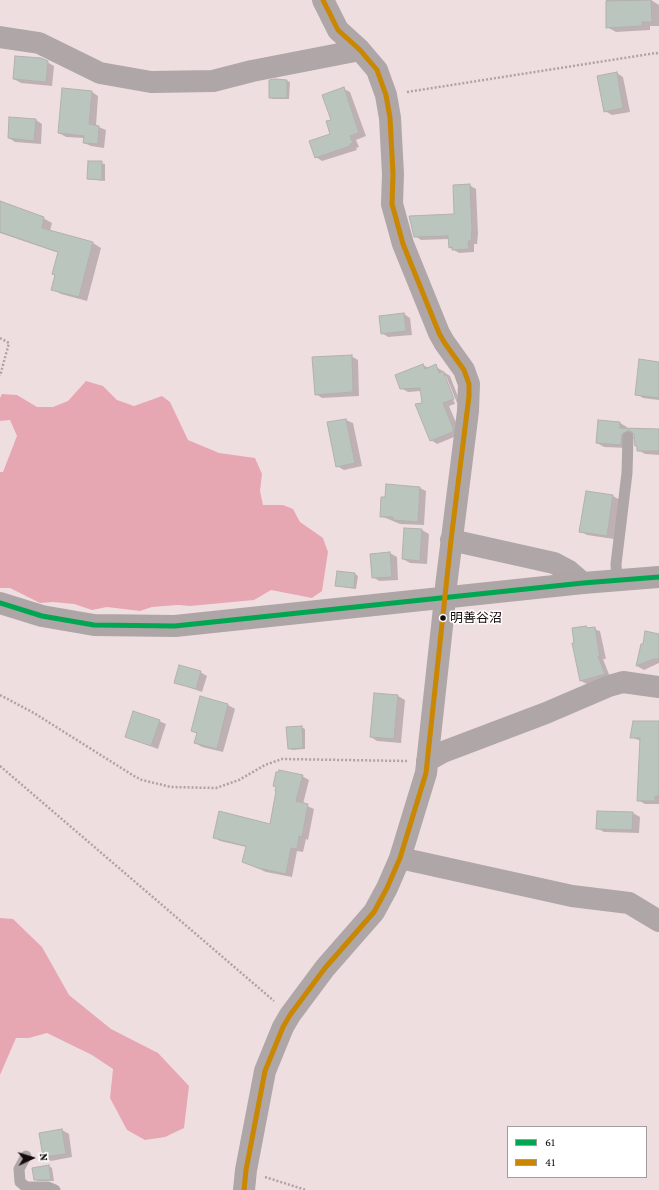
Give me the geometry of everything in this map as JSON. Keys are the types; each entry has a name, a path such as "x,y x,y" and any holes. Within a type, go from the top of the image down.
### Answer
{"main road":[{"path":"0,603 42,616 94,625 175,626 583,583 659,577"}],"street":[{"path":"323,0 338,30 360,50 377,70 386,95 390,118 393,174 392,204 403,244 439,333 464,370 469,384 468,410 446,586"},
{"path":"0,37 39,43 100,73 151,82 213,81 252,71 360,50"},
{"path":"451,540 554,563 569,571 583,583"},
{"path":"245,1180 265,1071 290,1015 325,968 374,912 387,888 400,858 426,773 444,608"},
{"path":"427,761 442,752 546,713 609,686 623,682 659,687"},
{"path":"400,858 572,896 630,903 659,921"}],"lane":[{"path":"617,581 616,564 627,473 628,437"},
{"path":"26,1156 20,1169 20,1182 26,1187 48,1187 55,1190"}],"path":[{"path":"386,95 659,54"},
{"path":"0,338 9,343 0,376"},
{"path":"0,695 34,713 134,776 142,780 171,787 216,788 238,780 265,765 282,760 427,761"},
{"path":"0,766 290,1015"},
{"path":"245,1180 306,1190"}],"shaded area":[{"path":"86,381 103,386 117,400 134,406 162,396 170,402 188,440 219,453 255,458 262,474 260,491 263,505 283,505 293,509 300,522 323,538 328,552 322,591 312,598 271,590 254,600 190,606 178,605 152,607 140,611 107,607 92,610 74,604 53,602 40,603 10,588 0,588 0,472 3,472 17,436 10,420 0,421 0,398 2,394 17,395 37,407 53,407 68,401"},
{"path":"0,918 13,919 42,947 69,995 111,1029 158,1053 189,1086 184,1128 165,1137 145,1140 127,1130 110,1098 113,1069 92,1055 47,1033 29,1038 16,1038 0,1075"}],"building":[{"path":"651,0 652,22 642,22 642,26 606,28 606,1"},
{"path":"15,56 41,58 48,61 46,82 13,79"},
{"path":"617,72 623,108 604,112 597,76"},
{"path":"269,80 287,80 287,98 269,98"},
{"path":"344,87 359,133 350,136 353,143 350,144 350,146 315,158 309,141 330,134 326,121 331,120 322,95"},
{"path":"62,88 92,91 89,124 99,126 98,144 83,143 84,136 58,133"},
{"path":"9,117 36,119 34,141 8,138"},
{"path":"88,161 102,161 102,180 87,179"},
{"path":"470,184 472,230 471,241 468,241 469,249 452,250 452,247 449,248 448,236 414,237 409,216 454,214 453,185"},
{"path":"0,201 44,217 42,228 93,242 79,297 51,290 55,275 52,274 58,252 0,232"},
{"path":"404,313 406,331 381,334 379,316"},
{"path":"352,355 353,392 315,395 312,357"},
{"path":"639,359 659,362 659,398 635,395"},
{"path":"423,364 425,369 436,364 439,373 443,371 454,399 443,403 453,428 453,432 430,441 415,404 422,403 420,388 400,389 395,375"},
{"path":"346,419 355,463 336,467 327,422"},
{"path":"598,420 620,422 620,428 659,429 659,451 637,451 634,434 629,430 622,434 621,445 596,443"},
{"path":"386,484 420,487 418,522 393,520 393,517 380,517 381,497 385,497"},
{"path":"586,491 613,495 607,536 579,532"},
{"path":"404,528 422,529 420,561 402,559"},
{"path":"390,552 392,577 372,578 370,554"},
{"path":"337,571 355,573 354,588 335,586"},
{"path":"586,626 587,628 595,627 600,657 598,656 605,674 580,681 572,643 574,643 572,628"},
{"path":"645,631 659,634 659,659 654,659 636,666 641,644 643,644"},
{"path":"179,665 201,671 196,689 174,683"},
{"path":"374,693 398,695 394,739 370,737"},
{"path":"200,696 228,704 217,749 194,743 197,733 191,731"},
{"path":"133,711 160,720 151,746 125,737"},
{"path":"633,721 659,721 659,796 655,796 655,801 637,801 640,738 630,738"},
{"path":"302,726 303,748 288,749 286,727"},
{"path":"279,770 303,775 296,801 308,804 302,837 299,836 297,849 291,848 286,874 258,868 242,862 246,846 213,838 219,811 270,824 276,791 276,787 273,786 276,772 279,772"},
{"path":"597,811 633,812 632,830 596,829"},
{"path":"62,1129 66,1154 43,1157 39,1133"},
{"path":"49,1165 51,1180 34,1180 32,1168"}],"transit line":[{"name":"41","path":"244,1190 246,1170 265,1071 283,1027 290,1015 325,968 374,912 387,888 400,858 426,773 451,540 469,396 469,384 464,370 439,333 403,244 392,204 393,174 390,118 386,95 377,70 360,50 338,30 323,0"},
{"name":"61","path":"0,603 42,616 94,625 175,626 583,583 659,577"}],"place":[{"name":"明善谷沼","path":"443,618"}]}
